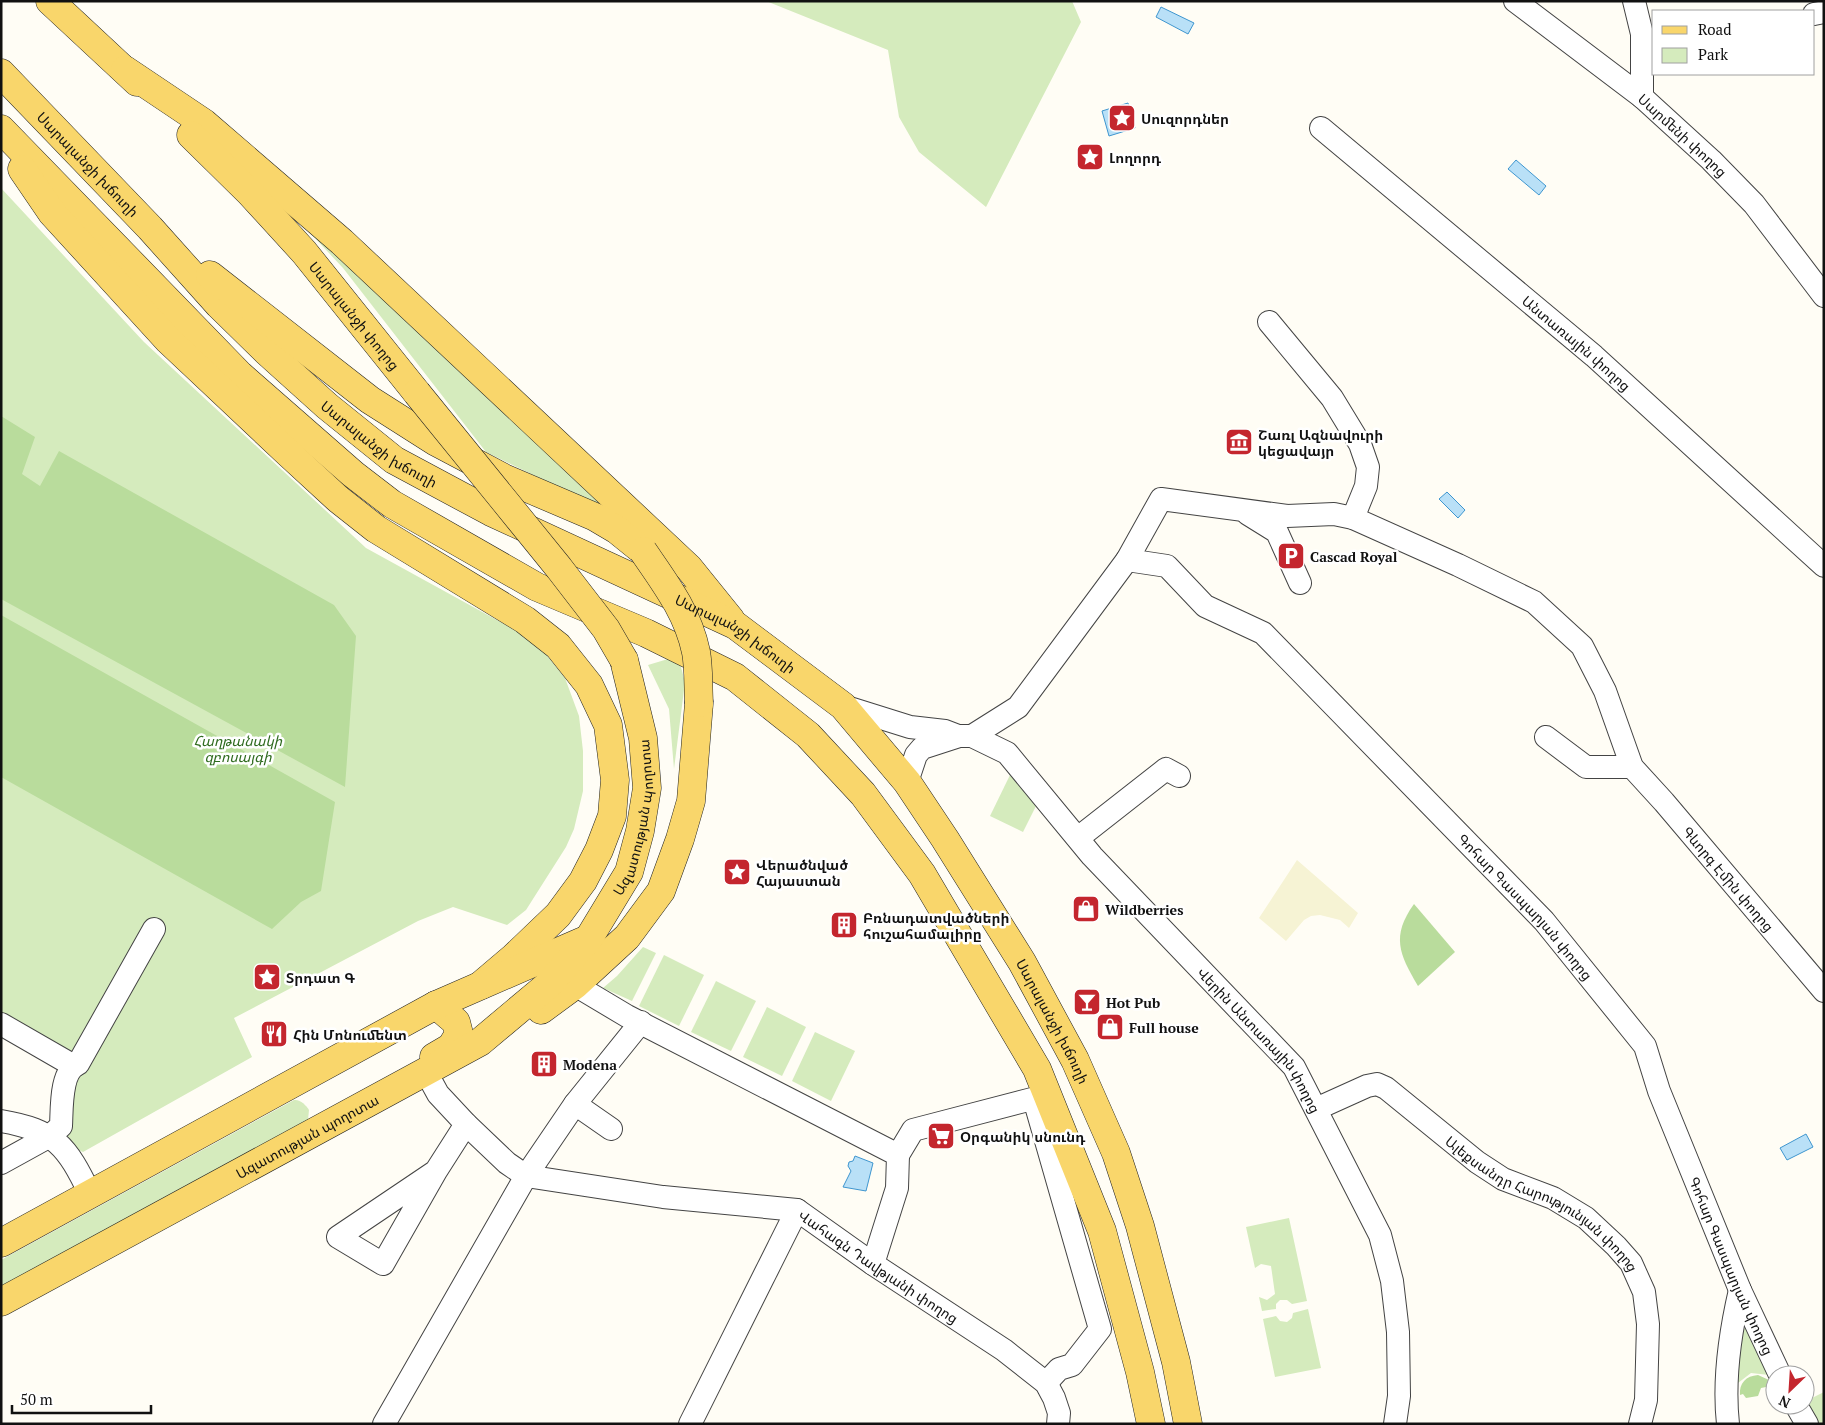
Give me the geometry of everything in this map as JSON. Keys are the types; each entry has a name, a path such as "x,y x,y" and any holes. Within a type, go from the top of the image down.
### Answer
{"main road":[{"name":"Սարալանջի փողոց","path":"50,1 125,70 250,193 304,252 559,568 606,629 624,660"},
{"path":"125,70 204,124 342,242 689,568 735,625"},
{"name":"Սարալանջի խճուղի","path":"1,73 150,228 219,305 327,406 394,460 491,512 735,625 843,706 907,782 945,839 1022,962 1075,1060 1116,1153 1140,1226 1176,1362 1188,1424"},
{"path":"1,129 240,375 353,474 392,504 537,587 646,633 735,677 808,735 868,801 922,874 1037,1069 1102,1231 1140,1372 1151,1424"},
{"path":"1,139 52,213 168,340 288,453 338,499 376,528 525,620 558,646 589,685 608,725 615,780 612,816 599,850 584,881 558,915 481,985"},
{"path":"150,228 370,400 436,442 496,474 594,517 617,530 643,551 677,600 688,626 696,653 698,702 691,801 680,839 661,891 627,937 575,985 542,1009 480,1042"},
{"name":"Ազատության պողոտա","path":"1,1302 480,1042 548,984 589,938 629,872 640,831 647,788 643,738 624,660"},
{"path":"1,1243 436,1005 589,938"},
{"path":"368,1103 381,1088 451,1048 459,1034 456,1022 436,1005"},
{"path":"1140,1372 1176,1362"}],"street":[{"name":"Սարմենի փողոց","path":"1514,1 1642,97 1711,160 1754,204 1824,296"},
{"path":"1634,1 1642,34 1642,97"},
{"name":"Անտառային փողոց","path":"1321,128 1594,356 1824,566"},
{"path":"1269,322 1332,398 1360,444 1368,467 1366,486 1353,518"},
{"path":"907,782 916,755 922,748 965,736 1018,707 1127,560 1161,499 1287,516 1334,514 1353,518 1458,565 1534,602 1582,646 1604,691 1632,767 1586,767 1546,737"},
{"path":"1240,510 1256,518 1276,532 1300,583"},
{"name":"Գոհար Գասպարյան փողոց","path":"1127,560 1168,566 1205,606 1263,633 1544,921 1645,1046 1659,1091 1740,1290 1775,1365"},
{"name":"Վերին Անտառային փողոց","path":"843,706 910,727 945,731 965,736 1006,753 1092,856 1294,1067 1380,1235 1392,1280 1398,1332 1399,1396 1395,1424"},
{"name":"Գևորգ Էմին փողոց","path":"1632,767 1664,802 1824,991"},
{"path":"1078,838 1166,769 1179,776"},
{"path":"1,1163 50,1136 61,1126 65,1080 74,1066 78,1064 154,929"},
{"path":"575,985 588,994 898,1156"},
{"path":"384,1424 526,1176 576,1104 641,1022"},
{"path":"1,1024 74,1066"},
{"path":"426,1072 438,1094 466,1124 507,1163 526,1176 664,1197 797,1210"},
{"name":"Ալեքսանդր Հարությունյան փողոց","path":"1316,1109 1367,1086 1377,1084 1386,1088 1478,1162 1503,1179 1553,1198 1586,1218 1616,1246 1631,1263 1644,1292 1648,1334 1646,1400 1640,1424"},
{"path":"873,1264 897,1188 898,1156 913,1130 1034,1099 1100,1329 1072,1365 1058,1369 1046,1383"},
{"path":"576,1104 611,1129"},
{"path":"1,1121 21,1125 50,1136 72,1160 90,1194"},
{"path":"436,1171 466,1124"},
{"name":"Վահագն Դավթյանի փողոց","path":"690,1424 797,1210 873,1264 1004,1350 1046,1383 1059,1413 1058,1424"},
{"path":"1728,1424 1726,1404 1730,1336 1740,1290"}],"shaded area":[{"path":"1297,860 1358,913 1349,928 1340,920 1320,915 1311,916 1304,920 1286,941 1259,918"}],"green space":[{"path":"766,1 1072,1 1081,22 986,207 919,152 899,117 888,50"},
{"name":"Հաղթանակի զբոսայգի","path":"1,188 144,342 366,548 517,631 545,653 565,678 579,716 583,751 583,791 574,829 566,847 526,910 507,925 453,907 418,921 234,1018 252,1057 83,1152 69,1146 57,1065 1,1028"},
{"path":"283,204 618,510 599,507 486,452 343,268"},
{"path":"1,416 35,437 22,474 40,486 59,451 334,605 356,636 345,787 1,599"},
{"path":"1,615 335,802 321,891 301,902 272,929 1,777"},
{"path":"678,656 685,682 674,769 669,709 648,665"},
{"path":"1010,775 1036,806 1023,832 990,816"},
{"path":"1414,904 1455,952 1418,986 1406,964 1400,945 1402,926"},
{"path":"643,947 656,953 632,1001 603,988 617,976"},
{"path":"664,955 704,975 679,1026 639,1006"},
{"path":"716,981 756,1001 731,1051 691,1032"},
{"path":"767,1007 806,1027 782,1076 743,1057"},
{"path":"815,1032 855,1051 831,1101 792,1081"},
{"path":"294,1100 301,1101 308,1108 308,1120 1,1287 1,1260"},
{"path":"1289,1218 1307,1301 1292,1304 1287,1300 1280,1300 1276,1304 1276,1309 1262,1311 1259,1297 1267,1300 1275,1294 1271,1266 1261,1264 1255,1268 1246,1227"},
{"path":"1308,1309 1321,1368 1275,1377 1263,1319 1276,1316 1280,1321 1287,1322 1292,1318 1293,1313"},
{"path":"1746,1328 1765,1367 1765,1375 1751,1373 1738,1383 1740,1331"},
{"path":"1758,1375 1765,1378 1765,1387 1761,1388 1758,1396 1746,1398 1743,1394 1740,1395 1740,1391 1744,1381"},
{"path":"1824,1392 1824,1424 1818,1424 1813,1415 1815,1415 1815,1396"}],"water":[{"path":"1161,7 1194,23 1188,34 1156,17"},
{"path":"1128,103 1135,128 1109,136 1102,111"},
{"path":"1516,160 1546,186 1539,195 1508,169"},
{"path":"1447,492 1465,510 1458,518 1439,499"},
{"path":"1806,1134 1813,1147 1787,1160 1780,1148"},
{"path":"855,1156 873,1163 866,1191 843,1187 851,1171 848,1166 849,1162 853,1161"}],"place":[{"name":"Սուզորդներ","path":"1122,118"},
{"name":"Լողորդ","path":"1090,157"},
{"name":"Շառլ Ազնավուրի կեցավայր","path":"1239,442"},
{"name":"Cascad Royal","path":"1291,556"},
{"name":"Վերածնված Հայաստան","path":"737,872"},
{"name":"Wildberries","path":"1086,909"},
{"name":"Բռնադատվածների հուշահամալիրը","path":"844,925"},
{"name":"Տրդատ Գ","path":"267,977"},
{"name":"Hot Pub","path":"1087,1002"},
{"name":"Full house","path":"1110,1027"},
{"name":"Հին Մոնումենտ","path":"274,1034"},
{"name":"Modena","path":"544,1064"},
{"name":"Օրգանիկ սնունդ","path":"941,1136"}]}
